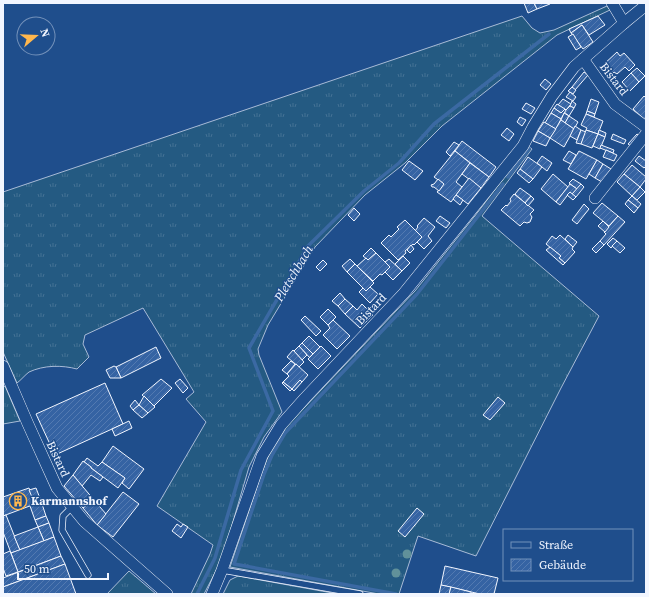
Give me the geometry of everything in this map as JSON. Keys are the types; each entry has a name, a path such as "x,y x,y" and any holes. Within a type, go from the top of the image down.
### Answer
{"street":[{"path":"612,3 624,23"},
{"name":"Bistard","path":"212,594 222,570 262,456 281,425 404,293 522,146 552,96 574,67 646,5"},
{"name":"Bistard","path":"583,59 615,104 646,127"},
{"path":"594,198 646,134"},
{"name":"Bistard","path":"3,366 57,488 84,521 167,594"}],"lane":[{"path":"72,507 63,516 62,530 88,575"},
{"path":"222,570 360,594"}],"green space":[{"path":"607,6 610,10 557,35 442,126 405,163 365,195 315,247 268,325 258,349 259,355 282,412 264,437 249,467 222,559 204,594 191,594 213,545 157,506 206,422 186,399 194,392 143,308 85,335 83,344 89,357 77,369 59,366 41,368 29,372 17,383 3,352 3,192 522,16 532,28 540,33 554,30"},
{"path":"528,146 532,149 482,216 599,316 476,556 418,536 399,594 379,594 230,567 269,454 285,428 415,291"},
{"path":"5,386 20,421 3,424 3,387"},
{"path":"129,571 156,594 107,594"},
{"path":"238,576 338,594 223,594 230,580"}],"building":[{"path":"524,3 534,3 537,9 528,13"},
{"path":"534,3 549,3 550,4 537,9"},
{"path":"598,16 605,25 589,35 582,25 571,33 569,29"},
{"path":"582,25 593,42 583,49 571,33"},
{"path":"573,34 581,47 576,50 568,37"},
{"path":"617,52 620,56 624,53 635,65 629,71 625,67 617,74 614,72 612,74 602,66"},
{"path":"637,68 645,76 639,82 631,73"},
{"path":"584,72 588,75 575,90 572,87"},
{"path":"631,73 639,82 630,91 622,82"},
{"path":"545,79 551,84 546,90 540,85"},
{"path":"572,87 576,90 573,94 568,91"},
{"path":"570,92 576,97 573,101 566,97"},
{"path":"644,96 646,98 645,120 633,109"},
{"path":"563,99 571,104 566,110 558,105"},
{"path":"591,99 599,102 595,114 587,111"},
{"path":"572,101 576,104 574,108 570,106"},
{"path":"526,103 535,108 531,114 522,109"},
{"path":"557,104 565,109 561,113 554,108"},
{"path":"570,106 574,108 569,116 564,112"},
{"path":"554,108 561,113 565,109 566,110 561,119 551,113"},
{"path":"587,111 595,114 594,117 586,114"},
{"path":"551,113 561,119 556,129 545,123"},
{"path":"564,113 569,116 565,123 561,120"},
{"path":"586,114 603,121 598,134 586,130 587,128 581,125"},
{"path":"569,116 578,122 574,129 565,123"},
{"path":"520,117 526,120 522,126 517,122"},
{"path":"561,120 574,129 564,147 550,138"},
{"path":"544,122 556,129 550,138 538,131"},
{"path":"575,126 581,130 577,140 570,136"},
{"path":"507,128 514,134 509,141 501,135"},
{"path":"581,130 586,132 581,144 576,143"},
{"path":"586,130 598,134 592,148 581,144"},
{"path":"599,130 606,133 605,137 598,134"},
{"path":"538,131 550,138 546,146 533,141"},
{"path":"598,134 605,137 600,149 593,146"},
{"path":"613,134 626,140 624,144 611,139"},
{"path":"637,134 641,137 632,147 628,144"},
{"path":"462,141 496,167 489,177 455,151"},
{"path":"454,142 459,145 450,156 446,152"},
{"path":"601,145 614,150 613,153 600,148"},
{"path":"606,150 617,155 614,161 603,157"},
{"path":"455,151 470,163 456,182 462,187 451,202 437,192 444,184 434,177"},
{"path":"569,151 576,155 571,164 563,160"},
{"path":"579,151 597,160 586,179 568,169"},
{"path":"542,156 552,163 547,171 537,163"},
{"path":"639,156 646,161 646,166 644,168 635,161"},
{"path":"528,157 542,167 533,179 520,169"},
{"path":"597,160 603,164 595,178 589,174"},
{"path":"409,161 423,171 415,180 402,170"},
{"path":"470,163 489,177 481,188 462,174"},
{"path":"603,164 611,169 602,182 595,178"},
{"path":"632,165 646,177 640,187 624,174"},
{"path":"520,169 533,179 529,183 517,173"},
{"path":"553,174 568,187 556,202 541,189"},
{"path":"624,174 640,187 632,196 617,182"},
{"path":"469,178 481,188 468,204 456,195"},
{"path":"438,179 444,184 439,191 431,185"},
{"path":"573,179 581,184 577,189 569,183"},
{"path":"570,184 577,189 572,194 570,192 560,205 556,202"},
{"path":"581,184 584,187 576,197 572,194"},
{"path":"640,187 645,192 637,200 632,196"},
{"path":"520,188 531,196 525,203 515,194"},
{"path":"570,192 576,197 573,200 567,195"},
{"path":"514,194 534,210 530,214 532,217 530,222 524,222 520,226 501,210 506,205 507,206"},
{"path":"456,195 463,200 460,205 453,199"},
{"path":"531,196 534,199 528,206 525,203"},
{"path":"632,196 641,204 638,208 628,200"},
{"path":"628,200 638,208 634,213 625,204"},
{"path":"602,203 618,216 609,226 593,213"},
{"path":"584,204 589,209 577,224 572,220"},
{"path":"354,208 360,214 354,221 348,215"},
{"path":"440,216 450,223 446,228 436,221"},
{"path":"618,216 625,222 604,245 600,241 606,234 604,232"},
{"path":"424,218 435,227 428,236 432,241 424,249 417,242 422,237 415,231 418,227 417,226"},
{"path":"405,220 422,237 405,251 406,253 398,260 381,243 389,235 391,237 399,229 397,227"},
{"path":"603,221 609,227 605,232 598,226"},
{"path":"560,235 573,247 572,249 575,252 565,263 559,258 561,256 546,244 552,236 556,239"},
{"path":"568,235 577,242 573,247 565,239"},
{"path":"613,238 617,241 611,248 607,244"},
{"path":"600,241 604,245 596,253 592,249"},
{"path":"617,241 625,248 620,253 612,246"},
{"path":"411,245 414,249 410,253 407,250"},
{"path":"550,247 561,256 559,258 565,263 563,265 546,250"},
{"path":"371,248 376,253 368,260 363,256"},
{"path":"376,253 390,267 373,281 357,266 366,258 368,260"},
{"path":"403,256 410,263 402,271 395,264"},
{"path":"350,259 355,264 347,272 342,266"},
{"path":"389,259 402,271 393,280 385,272 390,267 385,262"},
{"path":"323,260 327,264 320,271 316,267"},
{"path":"355,264 374,283 366,291 347,272"},
{"path":"370,287 378,294 370,303 359,292 363,288 366,291"},
{"path":"340,293 345,299 338,306 332,301"},
{"path":"345,299 353,306 345,314 338,306"},
{"path":"362,304 373,315 360,328 345,314 353,306 357,310"},
{"path":"328,309 336,317 328,325 320,317"},
{"path":"305,316 321,331 316,336 301,320"},
{"path":"333,320 350,336 337,349 323,335 330,328 328,325"},
{"path":"309,336 320,347 313,354 302,343"},
{"path":"302,343 313,354 310,358 299,346"},
{"path":"299,346 307,355 302,360 294,351"},
{"path":"321,346 331,356 318,369 308,359"},
{"path":"156,347 161,358 121,378 116,367"},
{"path":"293,350 304,362 299,367 287,357"},
{"path":"291,361 295,364 287,374 282,370"},
{"path":"296,364 308,375 302,382 300,380 292,389 283,382 289,376 287,374"},
{"path":"114,366 116,367 121,378 110,378 106,370"},
{"path":"161,379 172,388 154,406 142,395"},
{"path":"180,379 188,388 183,393 175,383"},
{"path":"300,380 302,382 294,391 292,389"},
{"path":"283,382 292,389 290,391 282,383"},
{"path":"105,383 123,424 55,455 36,414"},
{"path":"144,396 155,407 148,413 139,405"},
{"path":"498,397 505,403 490,420 483,415"},
{"path":"135,400 139,405 133,410 130,406"},
{"path":"139,405 148,413 142,418 133,410"},
{"path":"129,421 132,428 115,436 112,429"},
{"path":"113,446 144,469 129,489 122,483 125,478 102,462"},
{"path":"87,458 98,466 102,462 125,478 118,488 84,462"},
{"path":"83,461 103,477 100,481 91,475 82,486 73,475"},
{"path":"73,475 94,500 83,508 64,486"},
{"name":"Karmannshof","path":"29,488 35,504 3,516 3,497"},
{"path":"36,488 41,501 35,504 29,490"},
{"path":"123,492 139,504 113,537 97,525"},
{"path":"94,500 106,514 97,525 83,508"},
{"path":"41,501 46,516 35,520 30,506"},
{"path":"417,508 424,514 405,537 398,531"},
{"path":"6,515 20,550 11,553 3,532 3,516"},
{"path":"46,516 49,523 38,527 35,520"},
{"path":"49,523 54,537 44,541 38,527"},
{"path":"177,524 181,527 183,524 188,527 181,538 172,531"},
{"path":"38,527 44,541 20,550 14,536"},
{"path":"54,537 61,556 18,572 11,553"},
{"path":"10,551 18,572 6,576 3,568 3,554"},
{"path":"61,556 65,564 3,587 3,578"},
{"path":"65,564 76,594 3,594 3,587"},
{"path":"445,566 498,578 494,594 480,594 441,585"},
{"path":"441,585 451,587 449,594 439,594"},
{"path":"451,587 471,592 471,594 449,594"}],"waterway":[{"name":"Pletschbach","path":"197,594 215,558 241,470 273,411 249,348 308,246 364,191 399,163 434,124 549,34"},
{"path":"508,177 529,149"},
{"path":"396,594 234,564 264,474 272,455 285,433 417,294 503,184"}],"place":[{"name":"Karmannshof","path":"18,501"}]}
